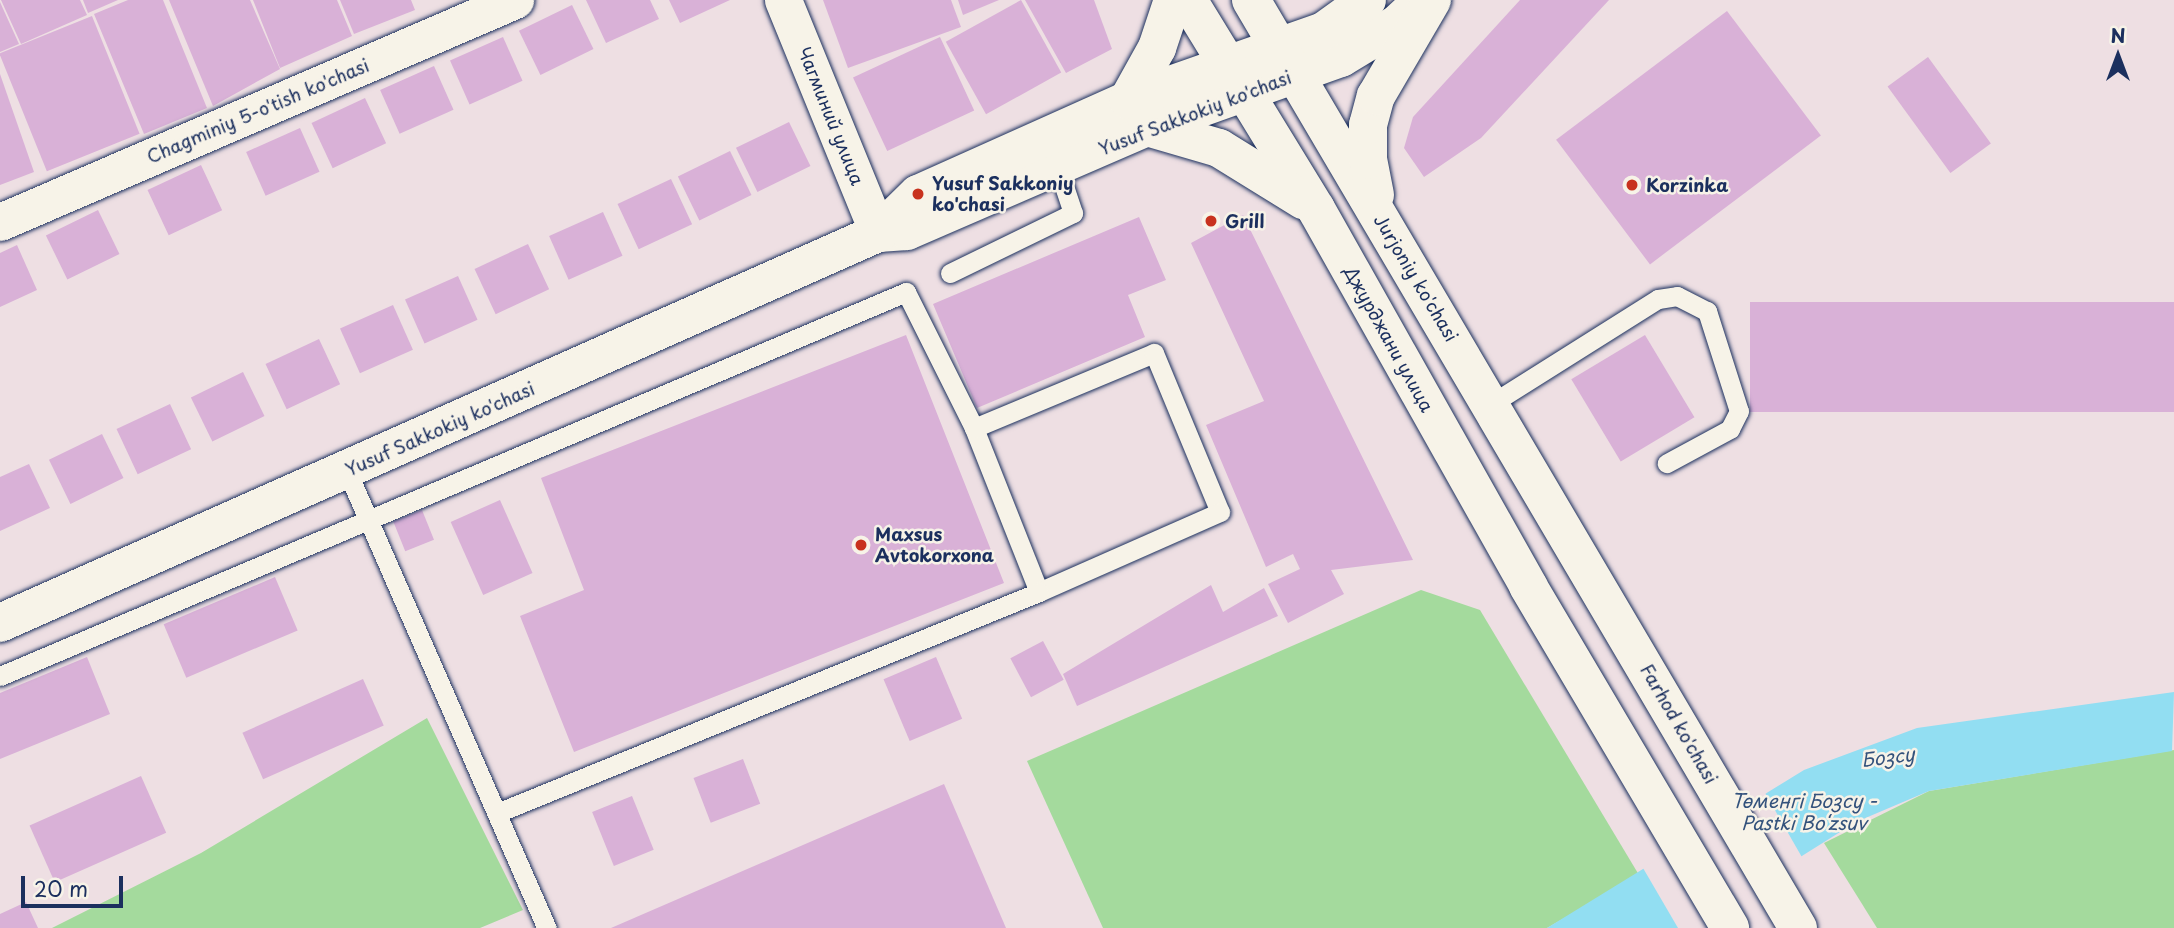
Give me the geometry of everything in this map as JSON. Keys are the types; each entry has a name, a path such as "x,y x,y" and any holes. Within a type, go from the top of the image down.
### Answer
{"main road":[{"path":"1173,0 1137,114 1219,148 1258,169 1316,209"},
{"path":"1188,0 1238,80"},
{"name":"Jurjoniy ko'chasi","path":"1251,0 1581,555"},
{"name":"Yusuf Sakkokiy ko'chasi","path":"1287,62 1367,0"},
{"name":"Yusuf Sakkokiy ko'chasi","path":"0,623 878,233 918,194 1287,62 1341,58 1397,24 1423,0"},
{"path":"1379,215 1367,160 1367,125 1376,96 1432,0"},
{"name":"Джурджани улица","path":"1238,80 1316,209 1528,586 1730,928"},
{"name":"Yusuf Sakkokiy ko'chasi","path":"878,233 907,232 1058,168 1137,114"},
{"name":"Farhod ko'chasi","path":"1581,555 1798,928"}],"street":[{"name":"Chagminiy 5-o'tish ko'chasi","path":"0,222 515,0"},
{"name":"Чагминий улица","path":"783,0 878,233"}],"lane":[{"path":"950,273 1073,213 1058,168"},
{"path":"0,676 906,292 974,428 1039,592"},
{"path":"1491,404 1658,299 1677,296 1707,311 1739,411 1730,429 1667,463"},
{"path":"497,813 1039,592 1220,512 1154,353 974,428"},
{"path":"347,471 547,928"}],"green space":[{"path":"1421,590 1480,610 1639,875 1547,928 1103,928 1027,761"},
{"path":"427,718 523,910 480,928 52,928 201,853"},
{"path":"2174,750 2174,928 1877,928 1824,843 1929,791"}],"water":[{"name":"Төменгі Бозсу - Pastki Boʻzsuv","path":"2174,692 2172,751 1929,791 1856,822 1687,928 1547,928 1804,770 1917,728"}],"pier":[{"path":"1764,791 1803,859 1694,928 1678,928 1643,868"}],"building":[{"path":"1,0 80,0 87,15 21,44"},
{"path":"83,0 118,0 88,13"},
{"path":"128,0 163,0 207,108 144,134 94,14"},
{"path":"169,0 250,0 280,69 213,106"},
{"path":"253,0 337,0 352,36 280,68"},
{"path":"340,0 411,0 415,10 354,34"},
{"path":"586,0 650,0 659,19 606,43"},
{"path":"669,0 730,0 680,23"},
{"path":"823,0 951,0 961,27 848,68"},
{"path":"958,0 999,0 963,15"},
{"path":"1021,0 1061,73 986,114 946,42"},
{"path":"1025,0 1094,0 1112,49 1066,73"},
{"path":"1520,0 1609,0 1481,138 1424,177 1404,148 1413,117"},
{"path":"0,2 19,44 0,52"},
{"path":"572,5 593,49 540,75 519,31"},
{"path":"1727,11 1821,136 1650,264 1556,140"},
{"path":"92,16 140,134 47,171 0,53"},
{"path":"503,37 523,81 470,104 450,61"},
{"path":"940,37 974,110 887,151 853,78"},
{"path":"1928,57 1991,144 1950,173 1888,86"},
{"path":"434,66 454,110 400,134 380,90"},
{"path":"0,74 34,172 0,185"},
{"path":"365,98 386,143 333,168 312,123"},
{"path":"789,122 810,166 757,192 736,148"},
{"path":"300,128 320,172 266,196 246,152"},
{"path":"730,151 751,195 699,220 678,176"},
{"path":"201,165 222,210 169,235 148,190"},
{"path":"671,179 692,224 639,249 618,204"},
{"path":"98,210 119,254 67,279 46,235"},
{"path":"603,212 623,256 569,280 549,236"},
{"path":"1243,215 1413,560 1331,570 1344,594 1288,623 1268,584 1300,569 1293,554 1266,567 1206,425 1264,401 1191,243"},
{"path":"1139,217 1166,280 1128,295 1145,337 977,408 933,304"},
{"path":"528,244 549,289 496,314 475,269"},
{"path":"17,245 37,290 0,307 0,253"},
{"path":"458,276 478,320 425,343 405,300"},
{"path":"1750,302 2174,302 2174,412 1750,412"},
{"path":"393,305 413,350 360,373 340,329"},
{"path":"906,335 1004,583 574,752 520,616 584,590 541,478"},
{"path":"1645,335 1694,417 1621,462 1571,379"},
{"path":"319,339 340,384 287,409 266,364"},
{"path":"243,372 264,416 212,441 191,397"},
{"path":"170,404 191,449 138,474 117,429"},
{"path":"102,434 123,478 70,504 49,460"},
{"path":"29,464 50,508 0,531 0,477"},
{"path":"500,500 533,573 483,595 451,522"},
{"path":"422,510 434,540 405,551 393,522"},
{"path":"275,577 298,630 186,678 164,624"},
{"path":"1211,585 1223,612 1264,588 1278,616 1077,706 1063,674"},
{"path":"1043,641 1064,680 1031,697 1010,658"},
{"path":"87,657 110,714 0,759 0,693"},
{"path":"936,657 962,719 910,741 884,679"},
{"path":"363,679 384,726 263,779 242,733"},
{"path":"743,759 760,804 711,823 694,778"},
{"path":"141,776 166,833 55,882 30,826"},
{"path":"944,784 1006,928 611,928"},
{"path":"632,796 654,850 614,866 592,812"},
{"path":"26,902 38,928 0,928 0,914"}],"place":[{"name":"Korzinka","path":"1632,185"},
{"name":"Yusuf Sakkoniy ko'chasi","path":"918,194"},
{"name":"Grill","path":"1211,221"},
{"name":"Maxsus Avtokorxona","path":"861,545"}],"water label":[{"name":"Бозсу","path":"1888,757"}]}
